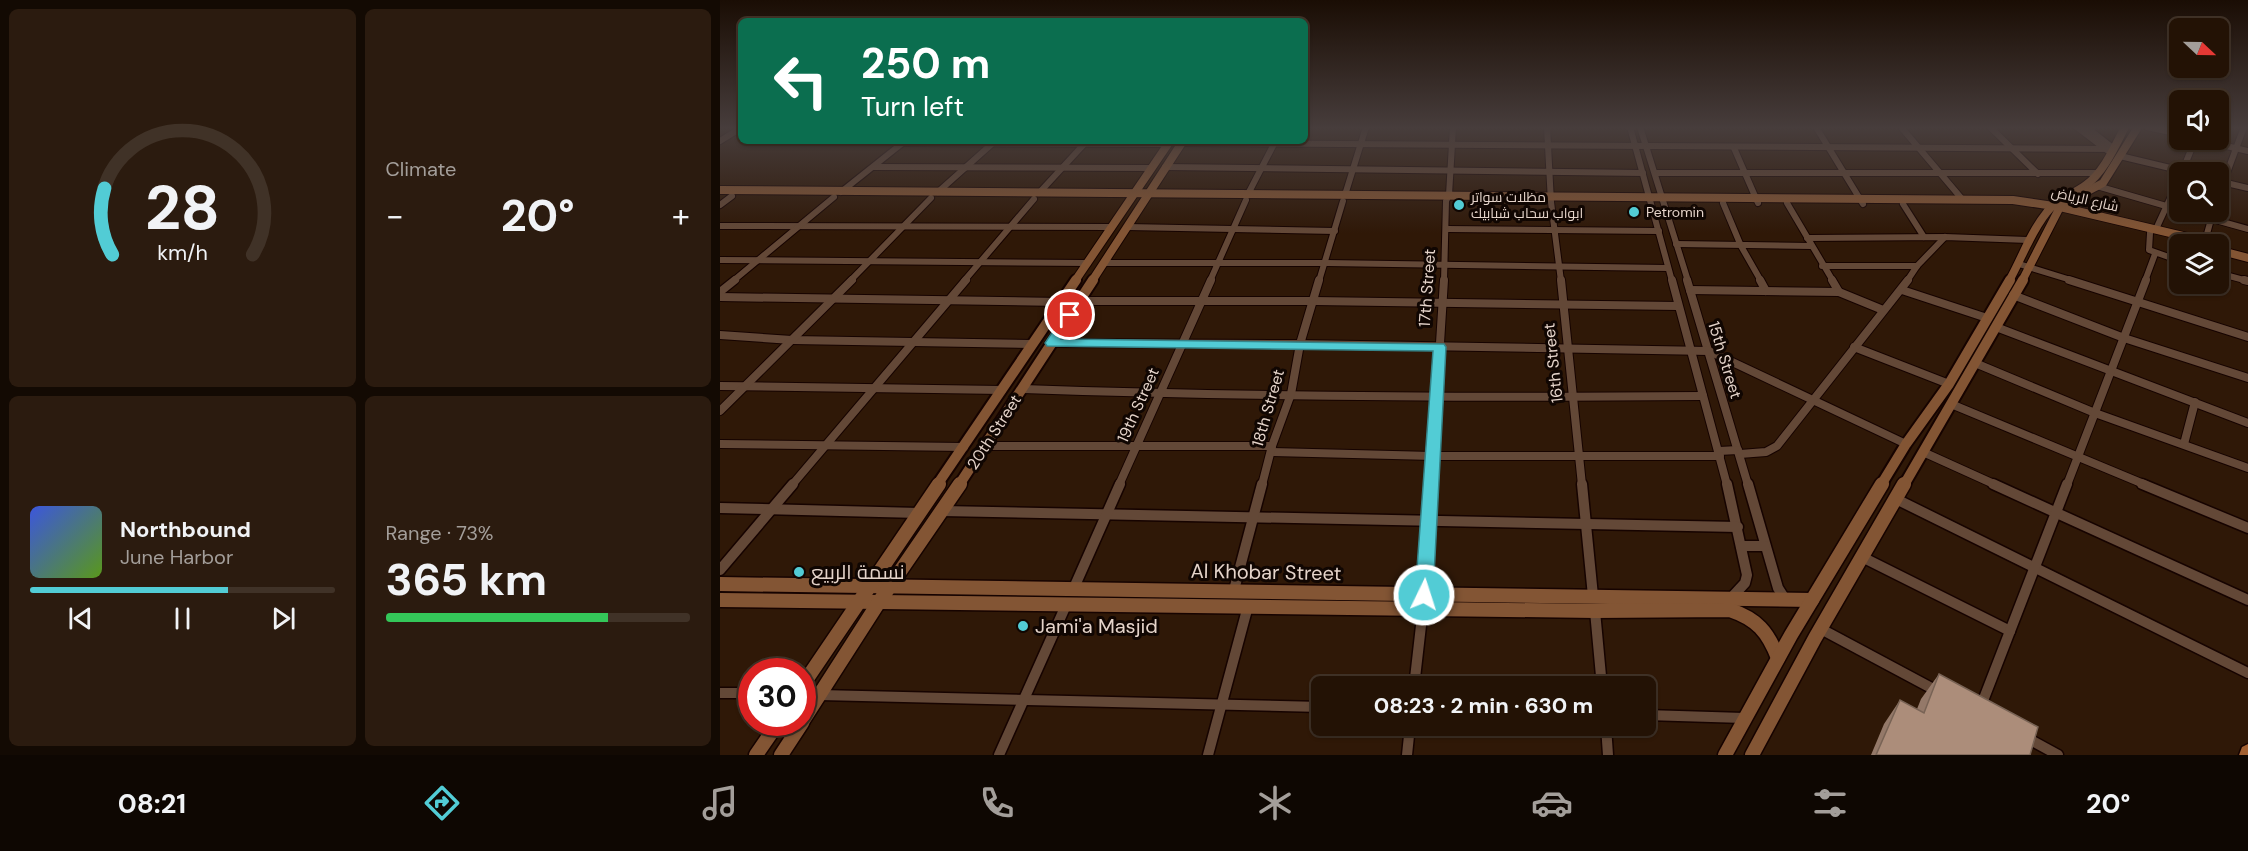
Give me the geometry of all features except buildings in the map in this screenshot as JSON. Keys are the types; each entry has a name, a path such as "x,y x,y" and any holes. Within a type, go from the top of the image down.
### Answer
{"street":[{"path":"720,292 880,162"},
{"path":"720,411 904,228 934,195 973,162"},
{"path":"720,570 1008,228 1067,162"},
{"name":"20th Street","path":"816,701 879,602 986,446 1127,227 1156,162"},
{"name":"20th Street","path":"816,665 1112,227 1169,162"},
{"name":"19th Street","path":"999,755 1247,197 1265,162"},
{"name":"18th Street","path":"1234,590 1272,449 1290,394 1300,344 1356,162"},
{"name":"17th Street","path":"1415,676 1429,521 1450,162"},
{"name":"16th Street","path":"1550,162 1551,199 1593,596"},
{"name":"15th Street","path":"1640,162 1738,527 1747,575 1745,583 1732,597"},
{"name":"15th Street","path":"1651,162 1709,351 1765,546 1778,588 1785,599"},
{"path":"1741,162 1757,200"},
{"path":"1836,162 1861,201"},
{"path":"1931,162 1962,199"},
{"path":"2027,162 2038,174"},
{"path":"1725,755 1778,658 1906,444 1949,384 1987,318 2025,265 2028,240 2055,208 2096,180 2107,162"},
{"path":"2147,162 2169,169"},
{"path":"874,167 1152,168"},
{"path":"1166,167 1643,173"},
{"path":"1654,173 1841,171 2038,174 2096,180 2169,207"},
{"path":"2229,184 2248,188"},
{"name":"شارع الرياض","path":"720,190 1037,196 1729,199 2055,208"},
{"name":"شارع الرياض","path":"720,196 838,194"},
{"path":"720,205 732,196"},
{"path":"1729,199 1742,246 1766,291"},
{"name":"شارع الرياض","path":"1729,199 1788,203 1962,199 2026,200 2169,235"},
{"path":"2169,199 2153,231 2148,248 2155,254 2169,258"},
{"path":"1788,203 1822,266 1839,292"},
{"path":"1903,204 1924,237"},
{"path":"1752,755 1862,557 1996,327 2055,208"},
{"path":"2229,222 2248,229"},
{"path":"720,226 1112,227"},
{"path":"1127,227 1335,231"},
{"path":"1447,229 1659,231"},
{"path":"1807,238 1945,237 2028,240"},
{"path":"986,446 1272,449 1433,456 1720,454 1772,451 1883,309 1902,290 1917,266 1945,237"},
{"path":"1676,244 1811,246"},
{"name":"شارع الرياض","path":"2229,248 2248,252"},
{"path":"2229,253 2248,258"},
{"path":"1978,712 2112,371 2155,254"},
{"path":"720,260 1088,263"},
{"path":"1104,263 1219,262 1668,268"},
{"path":"2025,265 2248,337"},
{"path":"1822,266 1917,266"},
{"path":"2229,276 2248,281"},
{"path":"1690,290 1839,292 1883,309"},
{"path":"1902,290 1987,318"},
{"path":"2013,295 2124,338 2248,378"},
{"path":"720,297 1061,302"},
{"path":"1079,301 1314,301 1678,306"},
{"path":"1996,327 2248,423"},
{"path":"720,335 792,340 1033,344"},
{"path":"1052,343 1300,344 1709,351 1906,444"},
{"path":"1854,346 1949,384"},
{"path":"1975,363 2095,413 2248,468"},
{"path":"720,386 1002,390"},
{"path":"1023,389 1160,394 1290,394 1436,398 1703,396"},
{"path":"2184,444 2195,402"},
{"path":"1951,404 2077,459 2248,528"},
{"path":"720,444 964,447"},
{"path":"1923,452 2248,600"},
{"path":"1896,499 2248,672"},
{"path":"720,508 920,513"},
{"path":"942,511 1738,527"},
{"path":"1741,546 1765,546"},
{"path":"1862,557 2010,631"},
{"name":"Al Khobar Street","path":"720,584 891,585 1248,606 1593,596 1685,604 1730,610 1748,616 1765,628 1778,658"},
{"name":"Al Khobar Street","path":"720,600 879,602 1234,590 1594,611 1685,604 1732,597 1812,600"},
{"path":"1208,755 1248,606"},
{"path":"1594,611 1601,676"},
{"path":"1821,629 1947,696"},
{"path":"720,693 738,693"},
{"path":"820,695 1311,707"},
{"path":"1656,715 1744,718"},
{"path":"2015,732 2042,751 2058,755"},
{"path":"756,755 769,736"},
{"name":"20th Street","path":"781,755 793,736"},
{"path":"1407,755 1409,736"},
{"path":"1607,736 1608,755"}],"place":[{"name":"مظلات سواتر ابواب سحاب شبابيك","path":"1459,205"},
{"name":"Petromin","path":"1634,212"},
{"name":"نسمة الربيع","path":"799,572"},
{"name":"Jami'a Masjid","path":"1023,626"}],"route":[{"path":"1070,315 1052,343 1440,347 1424,595"}]}
